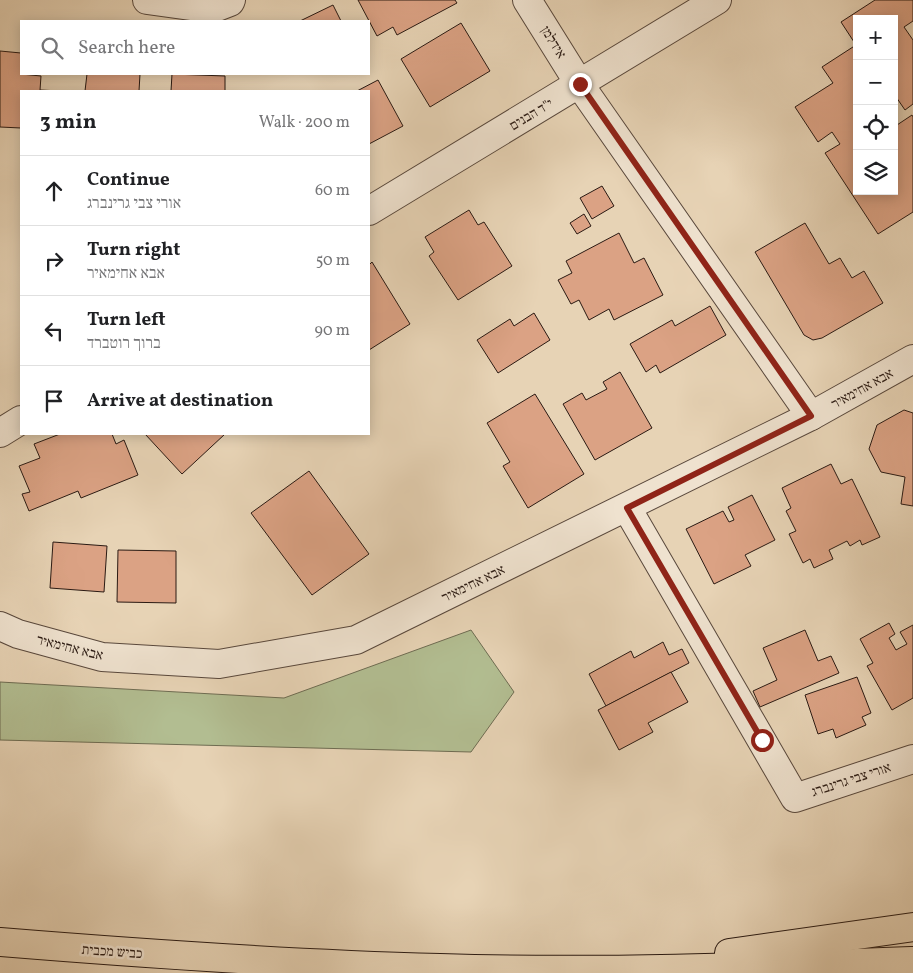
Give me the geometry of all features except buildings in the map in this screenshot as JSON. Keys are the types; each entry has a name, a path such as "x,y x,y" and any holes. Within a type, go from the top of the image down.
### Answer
{"highway":[{"path":"604,970 913,927"},
{"name":"כביש מכבית","path":"0,942 282,962 442,968 604,970 913,961"}],"street":[{"path":"147,0 212,9 231,0"},
{"name":"אידלמן","path":"528,0 580,84 811,416"},
{"name":"י\"ד הבנים","path":"370,210 717,0"},
{"name":"אבא אחימאיר","path":"0,626 18,634 102,657 219,664 356,640 811,416 913,359"},
{"path":"0,433 20,421"},
{"name":"אורי צבי גרינברג","path":"627,508 795,798 913,759"}],"green space":[{"path":"471,630 514,692 471,752 0,740 0,682 284,698"}],"route":[{"path":"580,84 811,416 627,508 762,740"}]}
